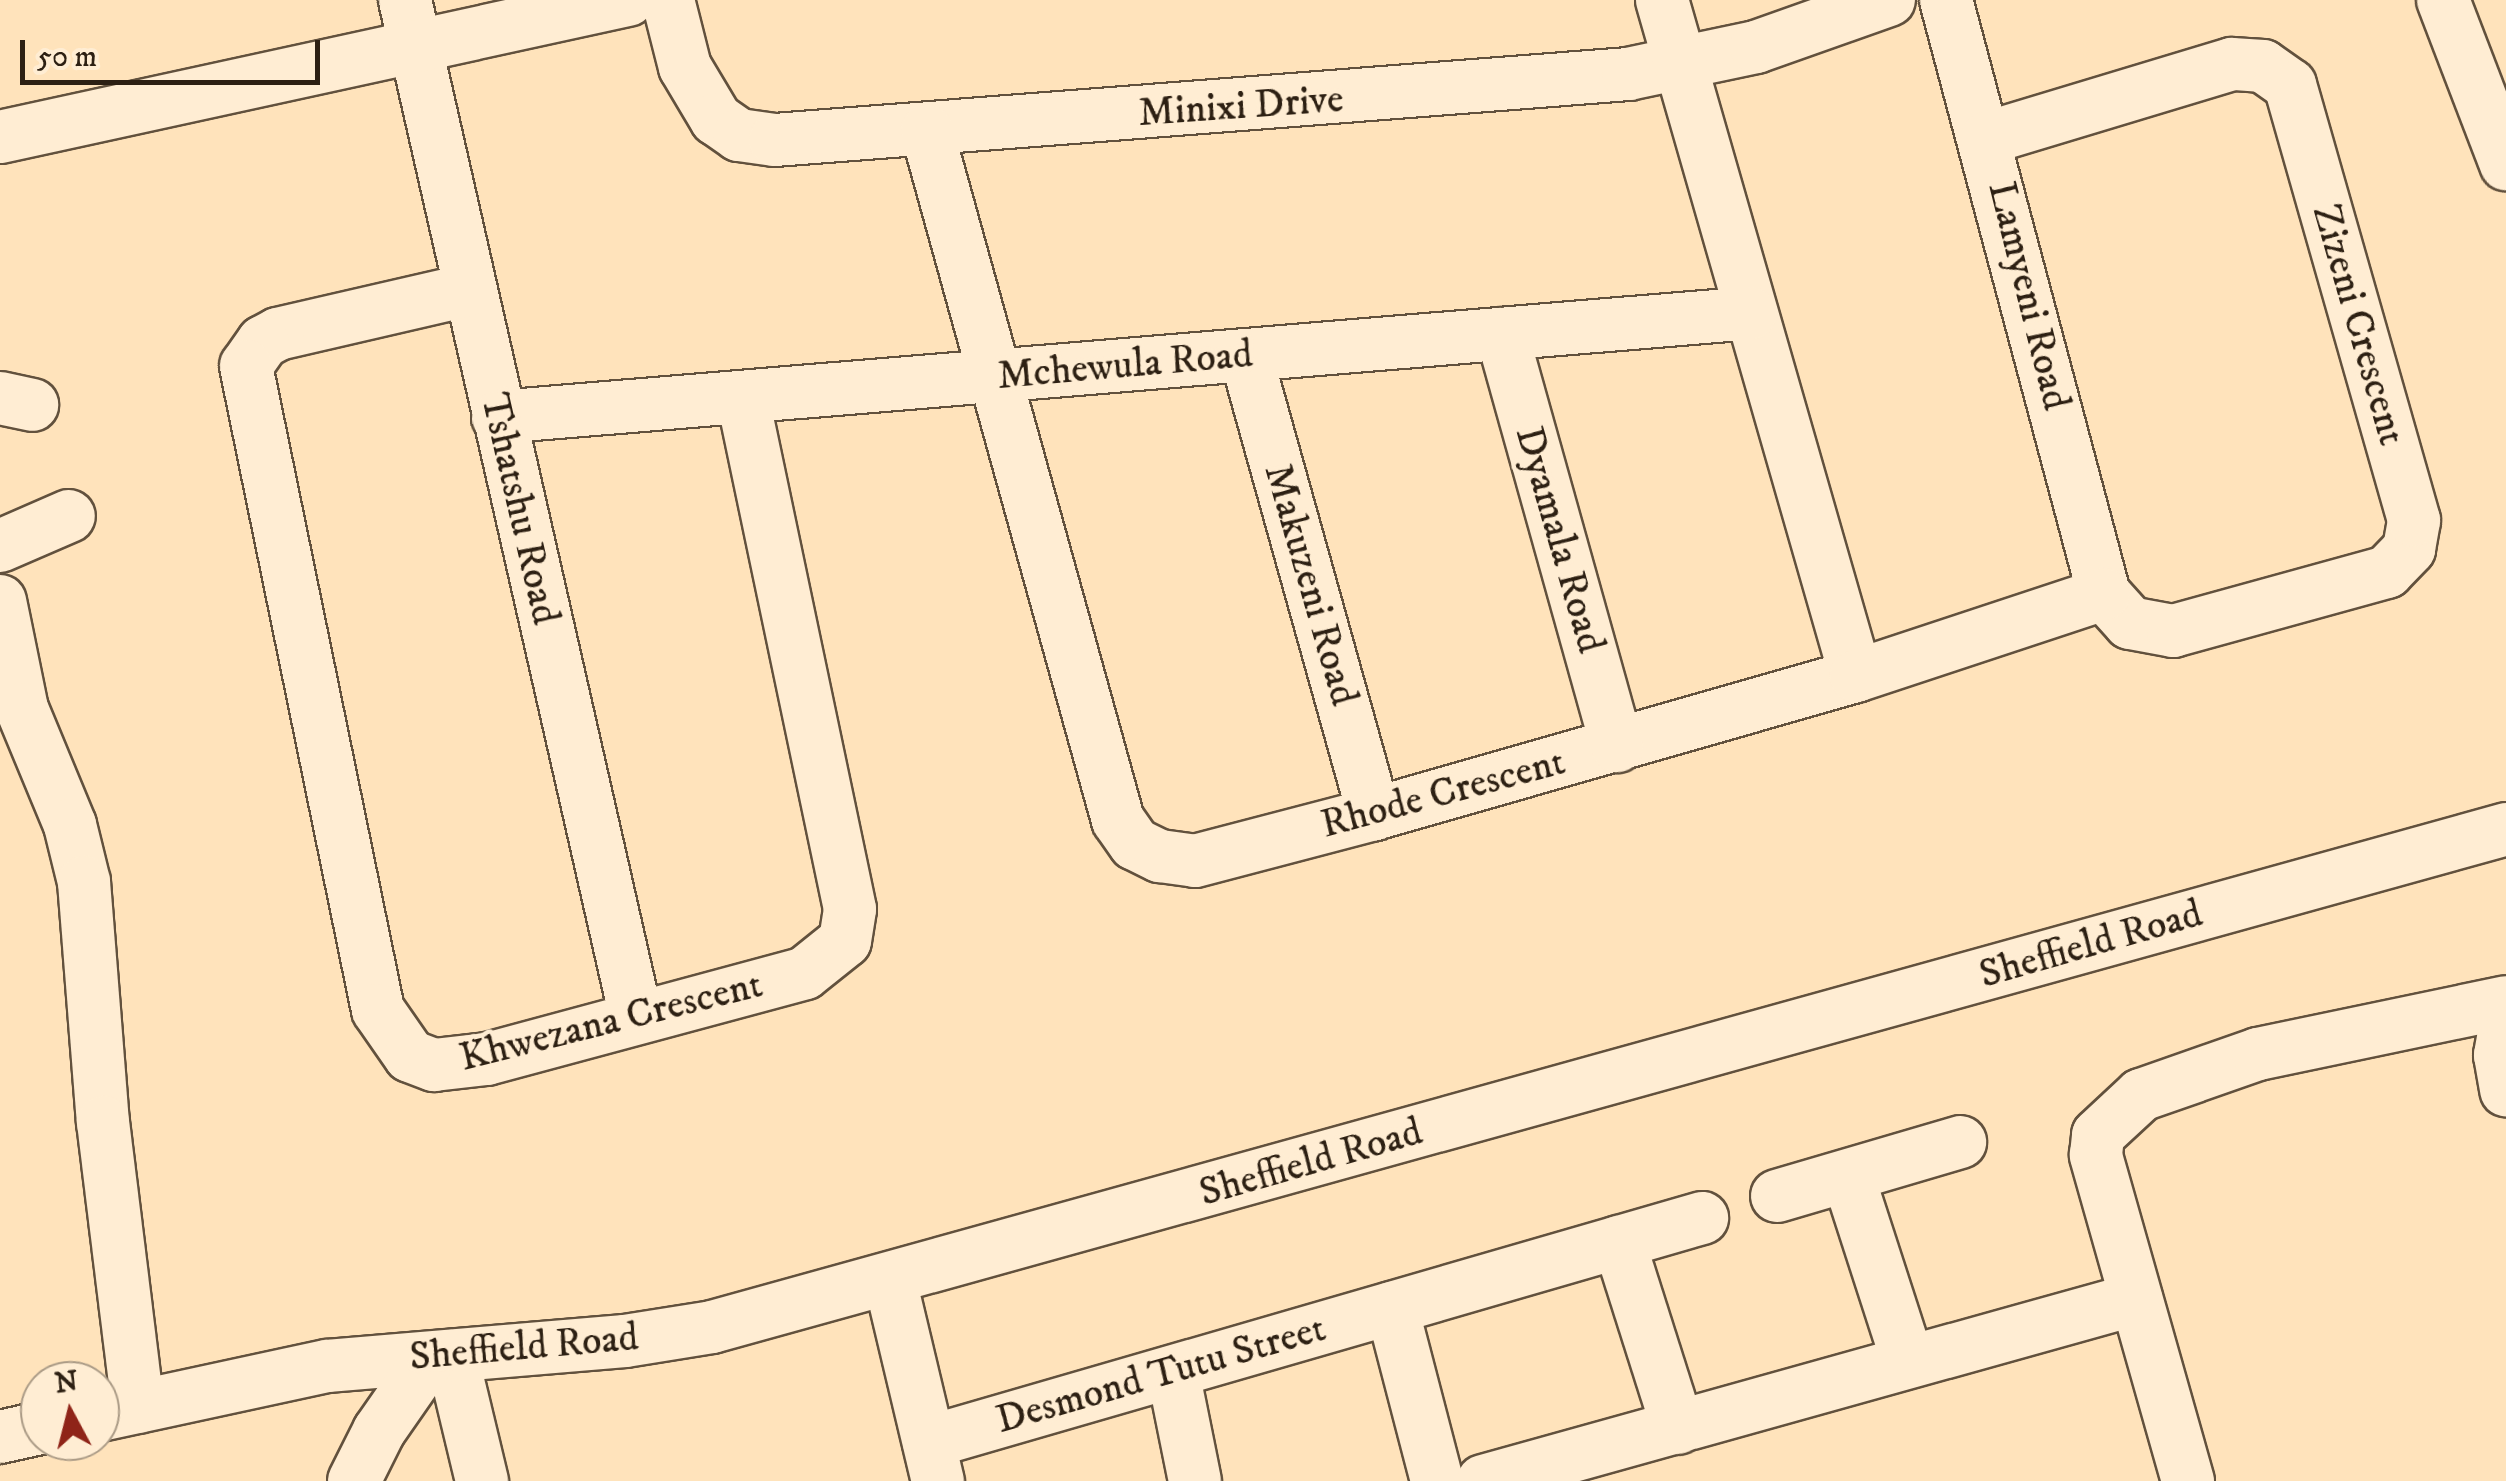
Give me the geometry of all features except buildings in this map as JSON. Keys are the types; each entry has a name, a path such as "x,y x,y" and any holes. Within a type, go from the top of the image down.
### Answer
{"street":[{"path":"0,137 411,25 628,0"},
{"name":"Minixi Drive","path":"668,0 698,94 739,135 775,140 1499,88 1680,67 1889,0"},
{"path":"1662,0 1856,676"},
{"name":"Lamyeni Road","path":"1946,0 1987,138 2104,594"},
{"path":"2443,0 2506,164"},
{"name":"Tshatshu Road","path":"411,25 468,290 636,1017"},
{"name":"Zizeni Crescent","path":"1987,138 2232,64 2263,66 2290,85 2414,520 2409,549 2387,572 2173,631 2130,622 2104,594"},
{"name":"Rhode Crescent","path":"928,131 1118,820 1135,844 1195,861 1856,676 2104,594"},
{"name":"Khwezana Crescent","path":"468,290 278,334 246,366 378,1010 410,1056 434,1064 487,1059 805,973 845,942 850,909 743,399"},
{"name":"Mchewula Road","path":"498,417 1751,313"},
{"name":"Dyamala Road","path":"1502,334 1617,746"},
{"name":"Makuzeni Road","path":"1246,356 1374,814"},
{"path":"0,546 69,516"},
{"path":"0,601 22,709 70,825 84,882 116,1361"},
{"name":"Sheffield Road","path":"120,1411 327,1366 440,1358 712,1326 890,1280 2506,829"},
{"path":"2188,1481 2096,1154 2098,1135 2141,1095 2258,1054 2506,1002"},
{"path":"2506,1020 2500,1055 2506,1090"},
{"path":"1778,1196 1960,1142"},
{"path":"1848,1176 1908,1362"},
{"name":"Desmond Tutu Street","path":"933,1462 1173,1372 1702,1218"},
{"path":"1618,1242 1678,1428"},
{"path":"890,1280 933,1462"},
{"path":"1484,1481 1553,1472 1678,1428 2136,1299"},
{"path":"1392,1308 1436,1481"},
{"path":"354,1481 379,1430 440,1358"},
{"path":"440,1358 482,1481"},
{"path":"1173,1372 1195,1481"}]}
